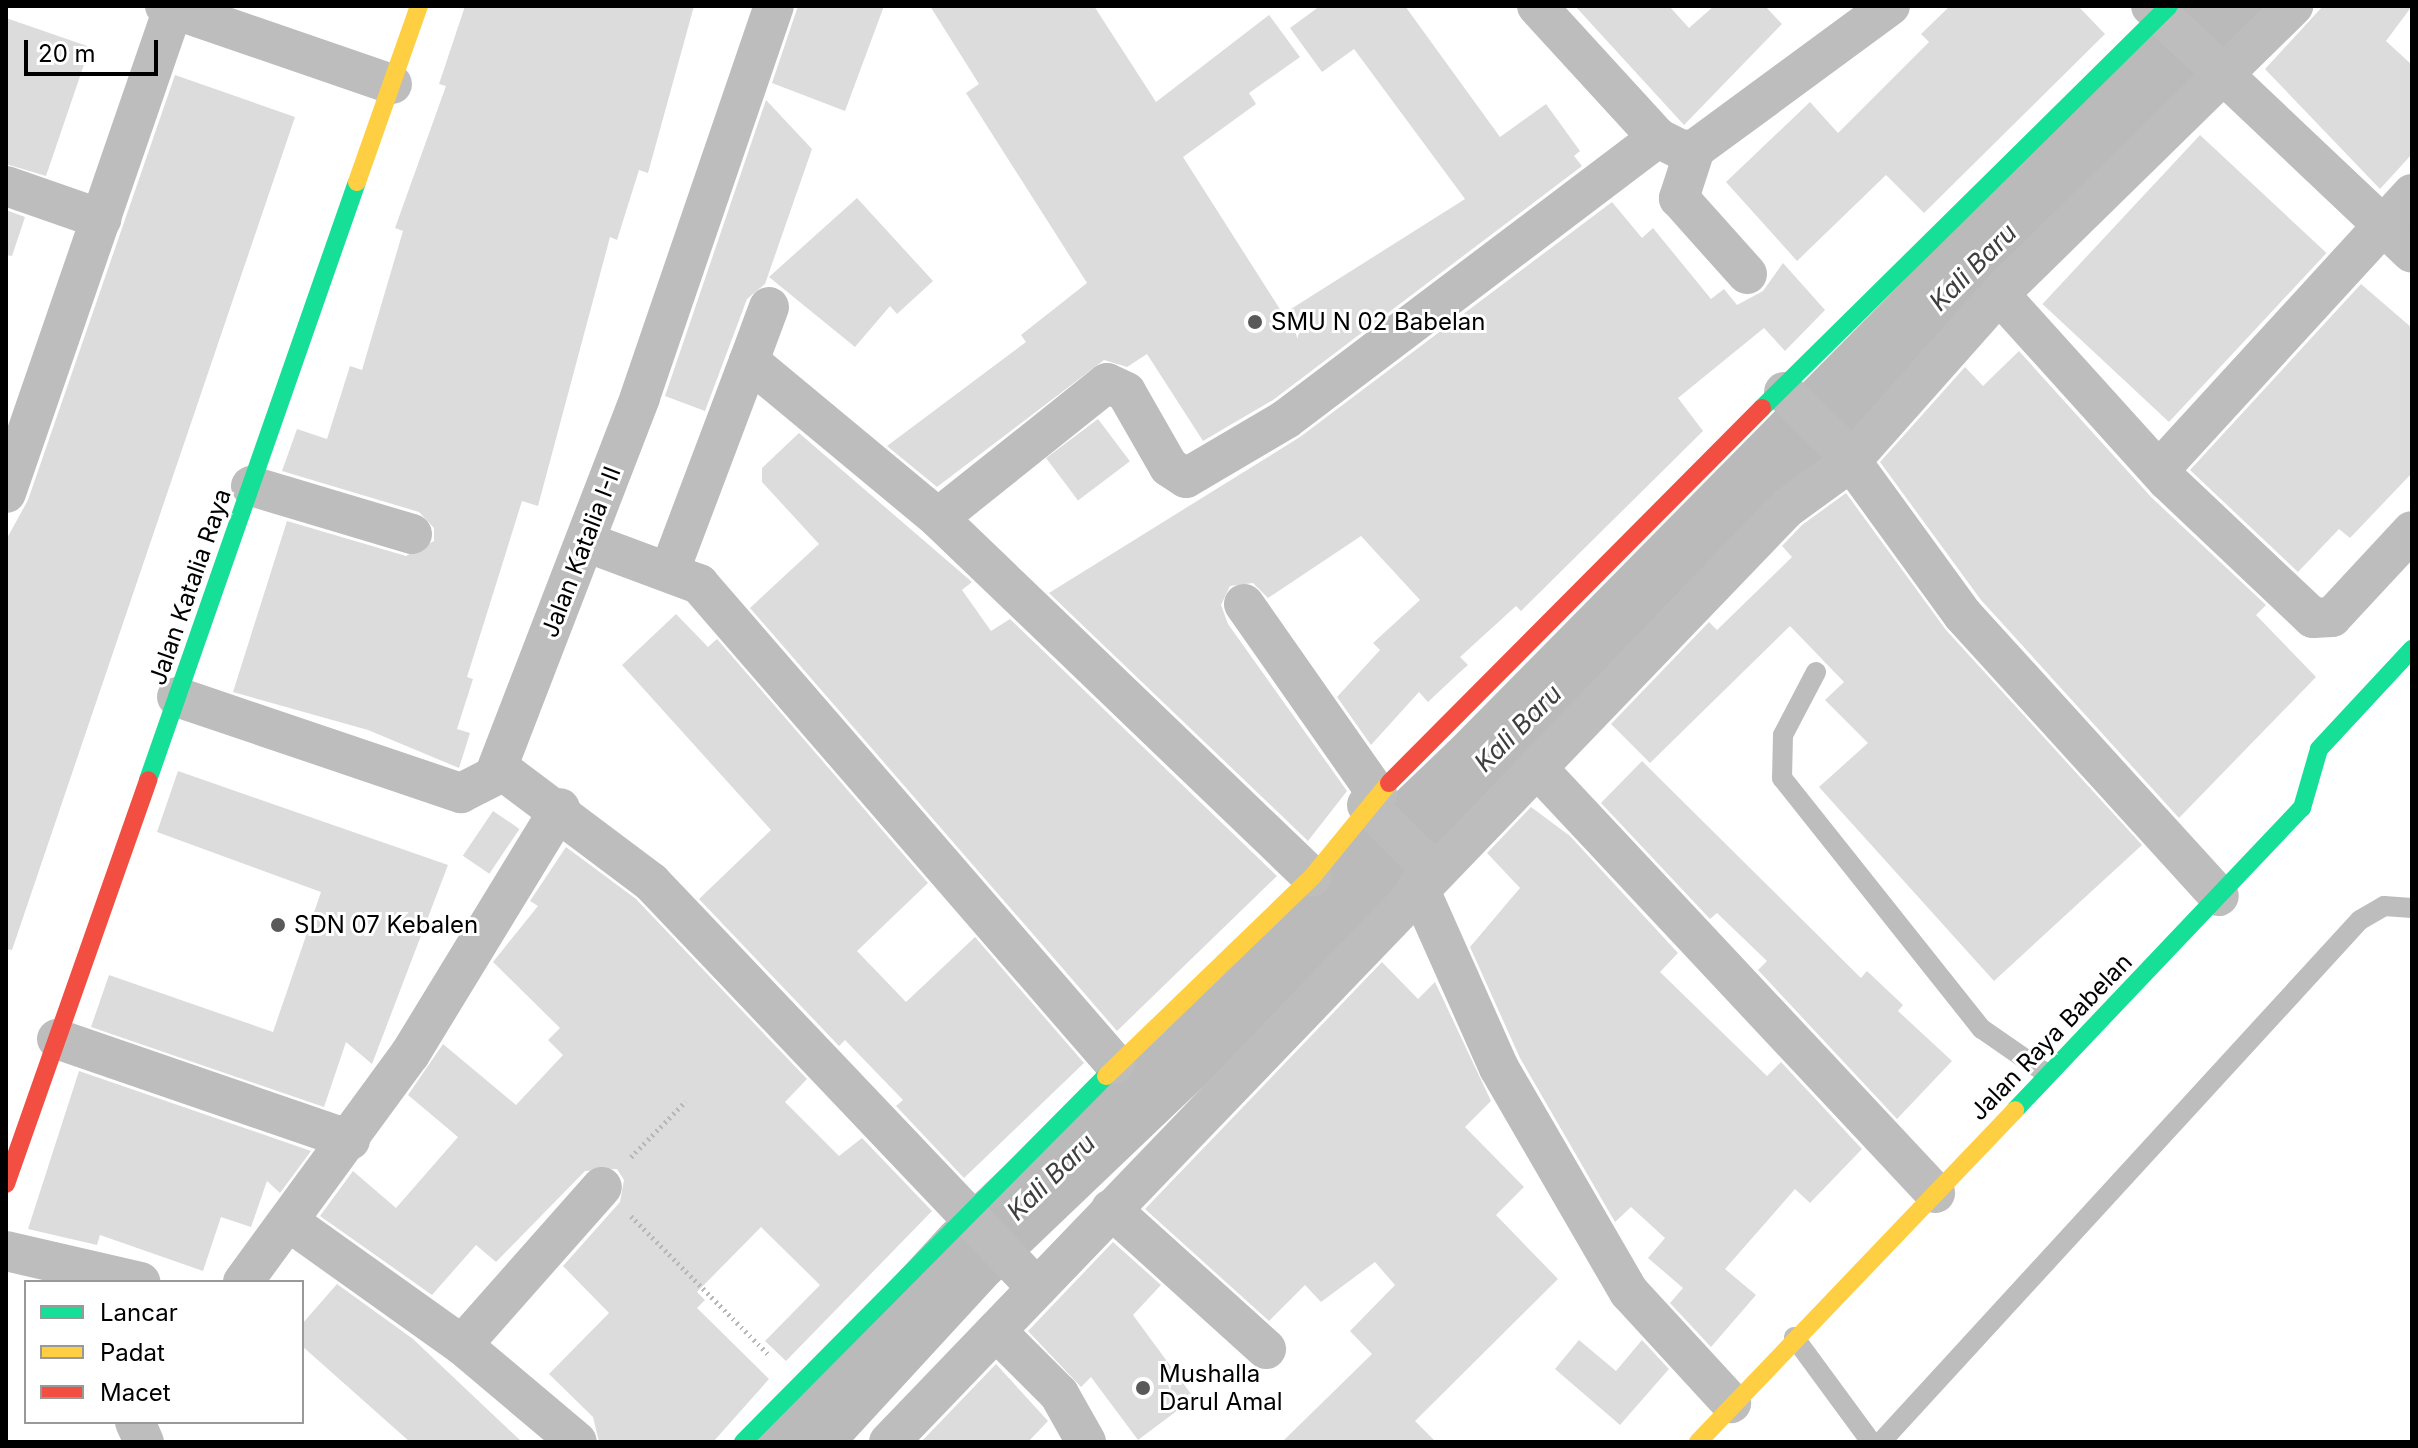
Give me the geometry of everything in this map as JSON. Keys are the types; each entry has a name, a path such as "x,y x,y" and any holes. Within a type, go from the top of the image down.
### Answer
{"street":[{"name":"Jalan Katalia Raya","path":"6,1184 419,6"},
{"name":"Jalan Katalia I-II","path":"499,768 586,542 774,6"},
{"path":"1537,6 1658,138 1695,149"},
{"path":"889,1442 1427,875 1538,769 1787,508 1846,456 1999,294 2219,71 2293,6"},
{"path":"6,493 20,407 101,219 171,7 392,84"},
{"path":"1747,274 1679,198 1695,149 1870,12"},
{"path":"743,1442 797,1382 967,1218 1115,1064 1312,877 1373,804 1789,396 2162,13 2412,253"},
{"path":"938,518 1107,383 1126,392 1169,467 1186,478 1286,419 1658,138"},
{"path":"6,186 101,219"},
{"path":"2160,469 2412,194"},
{"path":"1999,294 2160,469 2320,620 2332,617 2412,531"},
{"path":"670,570 769,307"},
{"path":"749,361 938,518 1312,877"},
{"path":"1789,396 1846,456 1963,615 2219,896"},
{"path":"251,486 412,534"},
{"path":"586,542 670,570 699,584 1115,1064"},
{"path":"1244,604 1373,804 1427,875 1499,1068 1629,1292 1731,1403"},
{"name":"Jalan Raya Babelan","path":"1698,1442 1731,1403 2302,808 2319,749 2412,649"},
{"path":"177,697 461,793 479,789 499,768 560,808 651,882 967,1218 1037,1288"},
{"path":"1538,769 1935,1193"},
{"path":"244,1280 350,1140 457,982 560,808"},
{"path":"57,1039 350,1140"},
{"path":"462,1345 602,1187"},
{"path":"1111,1209 1266,1349"},
{"path":"288,1221 462,1345 577,1442"},
{"path":"6,1251 131,1280"},
{"path":"996,1331 1059,1394 1086,1442"}],"lane":[{"path":"1816,672 1783,735 1782,778 1982,1029 2047,1074"},
{"path":"1881,1442 2360,920 2384,906 2412,908"},
{"path":"1794,1337 1871,1442"}],"path":[{"path":"686,1101 602,1187 797,1382"}],"building":[{"path":"465,6 694,6 648,173 639,170 617,240 610,237 538,506 522,501 467,677 473,679 457,729 470,733 459,768 368,730 233,692 287,521 406,556 434,541 434,528 419,512 282,471 297,429 327,439 350,366 362,370 403,231 395,228 446,86 439,84"},
{"path":"798,6 884,6 845,111 772,83"},
{"path":"930,6 1094,6 1156,102 1269,15 1300,57 1249,93 1256,104 1183,157 1283,314 1465,199 1354,49 1322,72 1290,28 1320,6 1405,6 1500,137 1546,104 1580,151 1574,156 1582,166 1273,400 1203,441 1147,354 1127,367 1104,360 937,487 887,446 1026,342 1021,335 1087,283 966,93 979,84"},
{"path":"1575,6 1669,6 1689,28 1714,6 1765,6 1782,24 1684,125"},
{"path":"1950,6 2078,6 2105,34 1924,213 1886,175 1797,261 1726,182 1810,102 1838,133 1929,42 1921,34"},
{"path":"2323,6 2412,6 2386,41 2412,65 2412,154 2380,189 2265,69"},
{"path":"6,18 90,47 46,176 6,164"},
{"path":"175,75 295,117 12,950 6,949 6,540 28,500"},
{"path":"766,100 812,149 765,284 747,299 705,411 665,396"},
{"path":"2200,135 2327,253 2169,422 2042,304"},
{"path":"857,198 933,281 897,314 890,306 855,347 769,277"},
{"path":"1612,202 1642,238 1653,228 1711,299 1724,289 1737,305 1763,291 1783,263 1825,310 1785,351 1764,328 1678,398 1703,431 1521,611 1516,606 1460,657 1468,665 1428,702 1419,692 1371,745 1337,697 1380,650 1373,643 1420,600 1361,536 1268,598 1253,583 1230,586 1221,605 1228,624 1347,791 1308,841 1049,593 1300,437"},
{"path":"6,210 25,217 12,256 6,255"},
{"path":"2361,284 2412,328 2412,473 2350,538 2339,529 2298,572 2190,470"},
{"path":"2019,351 2151,497 2266,605 2256,615 2316,677 2179,818 1981,600 1880,462 1965,367 1983,386"},
{"path":"1098,419 1130,461 1078,500 1046,458"},
{"path":"799,433 972,582 962,590 991,631 1010,619 1277,876 1117,1031 750,608 819,544 762,482 762,468"},
{"path":"1846,493 1946,630 2142,845 1994,981 1819,787 1868,743 1825,700 1844,682 1790,626 1650,763 1611,724 1709,622 1717,630 1792,557 1782,546 1802,525"},
{"path":"676,614 708,647 717,639 928,883 857,951 906,1002 975,937 1084,1063 964,1178 896,1106 903,1100 845,1040 839,1046 699,899 771,830 622,665"},
{"path":"1642,761 1861,978 1867,971 1903,1005 1898,1011 1952,1061 1897,1119 1758,970 1767,961 1717,913 1710,919 1601,803"},
{"path":"178,771 448,865 372,1064 346,1042 324,1107 91,1027 109,975 273,1032 321,892 157,832"},
{"path":"1531,807 1570,836 1678,953 1660,972 1767,1076 1781,1062 1862,1149 1810,1203 1795,1189 1725,1269 1756,1295 1711,1347 1670,1303 1683,1288 1648,1258 1665,1238 1631,1207 1615,1222 1520,1058 1470,947 1520,888 1487,853"},
{"path":"493,811 520,829 489,874 463,856"},
{"path":"566,847 636,899 807,1079 785,1102 839,1156 862,1138 932,1211 786,1361 765,1341 820,1285 761,1227 697,1292 705,1300 697,1308 769,1379 713,1442 599,1442 593,1417 549,1374 609,1313 563,1266 620,1202 624,1180 617,1169 585,1171 496,1262 476,1245 432,1295 320,1216 353,1171 396,1208 458,1137 408,1095 443,1044 516,1105 563,1055 548,1040 560,1028 493,962 538,906 530,901"},
{"path":"1382,962 1418,999 1435,982 1491,1101 1465,1127 1524,1187 1496,1215 1558,1279 1415,1421 1436,1442 1282,1442 1372,1354 1350,1331 1395,1285 1375,1262 1321,1302 1305,1285 1269,1321 1145,1209"},
{"path":"79,1071 311,1151 280,1193 267,1181 251,1227 221,1217 203,1271 100,1235 97,1245 28,1229"},
{"path":"1113,1242 1161,1285 1133,1315 1194,1398 1138,1440 1091,1377 1081,1387 1028,1331"},
{"path":"337,1284 413,1339 522,1442 410,1442 304,1348 304,1322"},
{"path":"1579,1340 1616,1371 1642,1340 1669,1369 1620,1425 1555,1369"},
{"path":"996,1364 1048,1421 1028,1442 921,1442"}],"waterway":[{"name":"Kali Baru","path":"797,1442 971,1253 1476,771 2231,6"}],"traffic: fast":[{"path":"1762,408 2169,6"},
{"path":"148,780 357,182"},
{"path":"2015,1110 2302,808 2319,749 2412,649"},
{"path":"743,1442 1106,1076"}],"traffic: slow":[{"path":"357,182 419,6"},
{"path":"1106,1076 1312,877 1389,783"},
{"path":"1698,1442 2015,1110"}],"traffic: jam":[{"path":"1389,783 1762,408"},
{"path":"6,1184 148,780"}],"place":[{"name":"SMU N 02 Babelan","path":"1255,322"},
{"name":"SDN 07 Kebalen","path":"278,925"},
{"name":"Mushalla Darul Amal","path":"1143,1388"}]}
